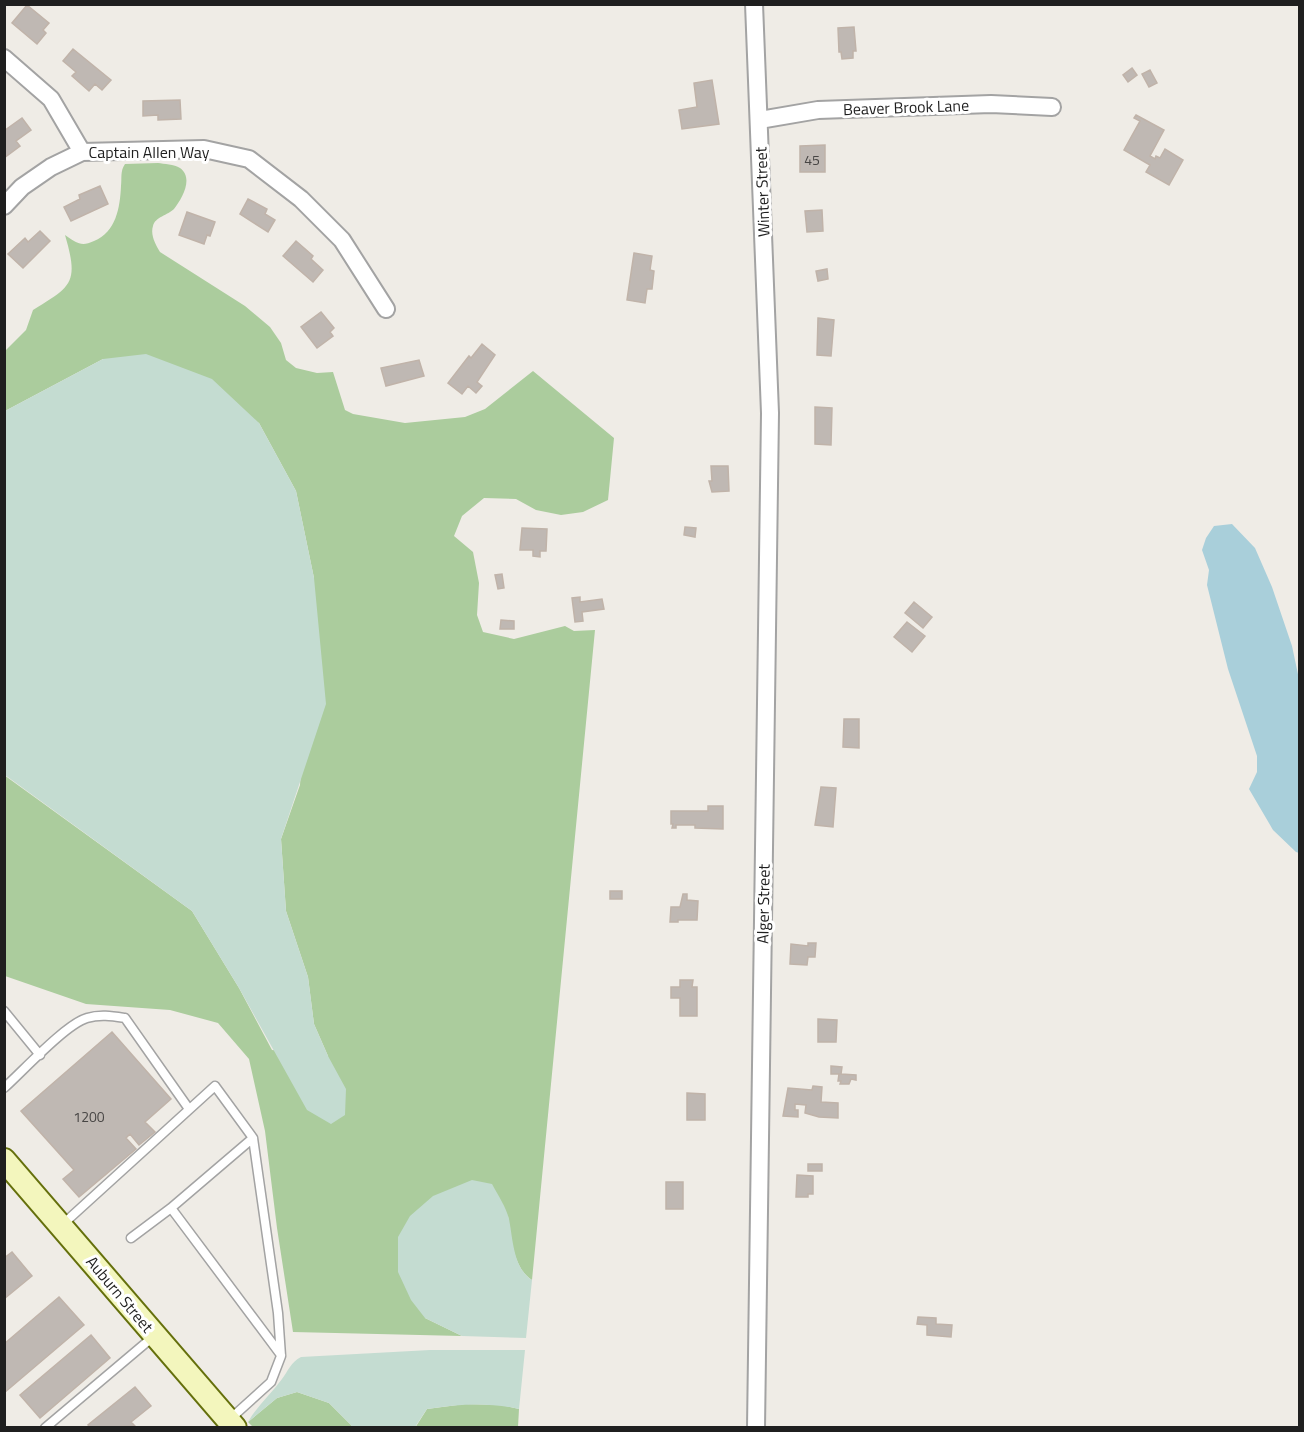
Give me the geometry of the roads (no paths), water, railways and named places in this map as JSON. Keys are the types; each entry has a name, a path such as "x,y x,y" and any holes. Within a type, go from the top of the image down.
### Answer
{"main road":[{"name":"Auburn Street","path":"4,1160 232,1424"}],"street":[{"name":"Winter Street","path":"754,4 769,380"},
{"path":"4,58 51,99 82,152"},
{"name":"Beaver Brook Lane","path":"760,120 818,110 991,104 1052,107"},
{"name":"Captain Allen Way","path":"4,206 22,187 51,167 82,152 204,149 249,159 301,199 342,240 386,309"},
{"name":"Alger Street","path":"756,1428 769,380"}],"lane":[{"path":"4,1011 40,1055"},
{"path":"4,1088 67,1028 86,1018 107,1015 125,1018 189,1108"},
{"path":"62,1226 215,1086 253,1138 278,1313 281,1356 271,1382 232,1424"},
{"path":"131,1238 171,1208 253,1138"},
{"path":"171,1208 281,1356"},
{"path":"45,1428 154,1336"}],"water":[{"path":"1232,524 1255,548 1272,587 1292,646 1299,679 1299,853 1273,830 1249,789 1257,772 1257,756 1228,669 1207,585 1209,570 1202,550 1206,538 1214,526"}]}
